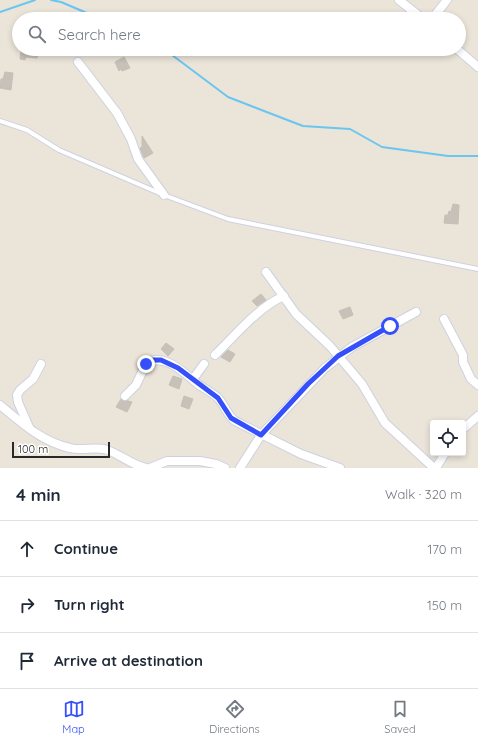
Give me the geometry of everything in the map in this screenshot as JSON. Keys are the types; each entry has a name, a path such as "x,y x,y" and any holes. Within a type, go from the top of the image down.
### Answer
{"street":[{"path":"399,0 414,12"},
{"path":"438,12 447,0"},
{"path":"465,56 478,67"},
{"path":"78,62 117,113 131,139 138,159 164,195"},
{"path":"266,272 296,314 338,356 362,384 385,423 435,468 443,456"},
{"path":"215,355 255,315 267,305 284,296"},
{"path":"240,468 261,435 308,384 338,356 416,312"},
{"path":"444,319 463,355 463,362 471,379 478,385"},
{"path":"126,396 136,386 146,364 152,360 161,360 173,365 218,398 231,418 261,435 301,454 340,468"},
{"path":"30,430 18,402 17,395 20,390 33,379 42,364"},
{"path":"192,379 204,364"},
{"path":"0,405 30,430 56,444 77,449 102,449 135,465 146,468"},
{"path":"466,426 478,416"},
{"path":"150,468 167,462 200,461 216,464 225,468"}],"lane":[{"path":"0,121 27,130 59,150 164,195 228,219 478,269"}],"building":[{"path":"20,56 38,56 37,58 26,57 25,60 20,59"},
{"path":"124,57 130,68 122,71 121,69 119,71 115,62"},
{"path":"5,72 13,73 11,90 0,88 1,79 3,79"},
{"path":"142,136 153,153 144,158 140,148 142,147"},
{"path":"453,204 459,205 458,224 444,223 445,215 448,215 449,211 451,212"},
{"path":"261,294 266,300 257,306 252,301"},
{"path":"350,307 353,315 343,319 339,311"},
{"path":"166,343 174,349 168,356 161,349"},
{"path":"228,350 235,354 230,362 221,357"},
{"path":"173,376 182,379 179,389 169,385"},
{"path":"184,396 193,399 189,409 181,406"},
{"path":"121,399 132,402 127,412 116,407"}],"waterway":[{"path":"0,12 35,0"},
{"path":"51,0 61,2 85,12"},
{"path":"173,56 228,97 303,126 350,129 382,147 448,156 478,156"}],"route":[{"path":"146,364 152,360 161,360 178,368 218,398 225,411 231,418 261,435 308,384 338,356 390,326"}]}
